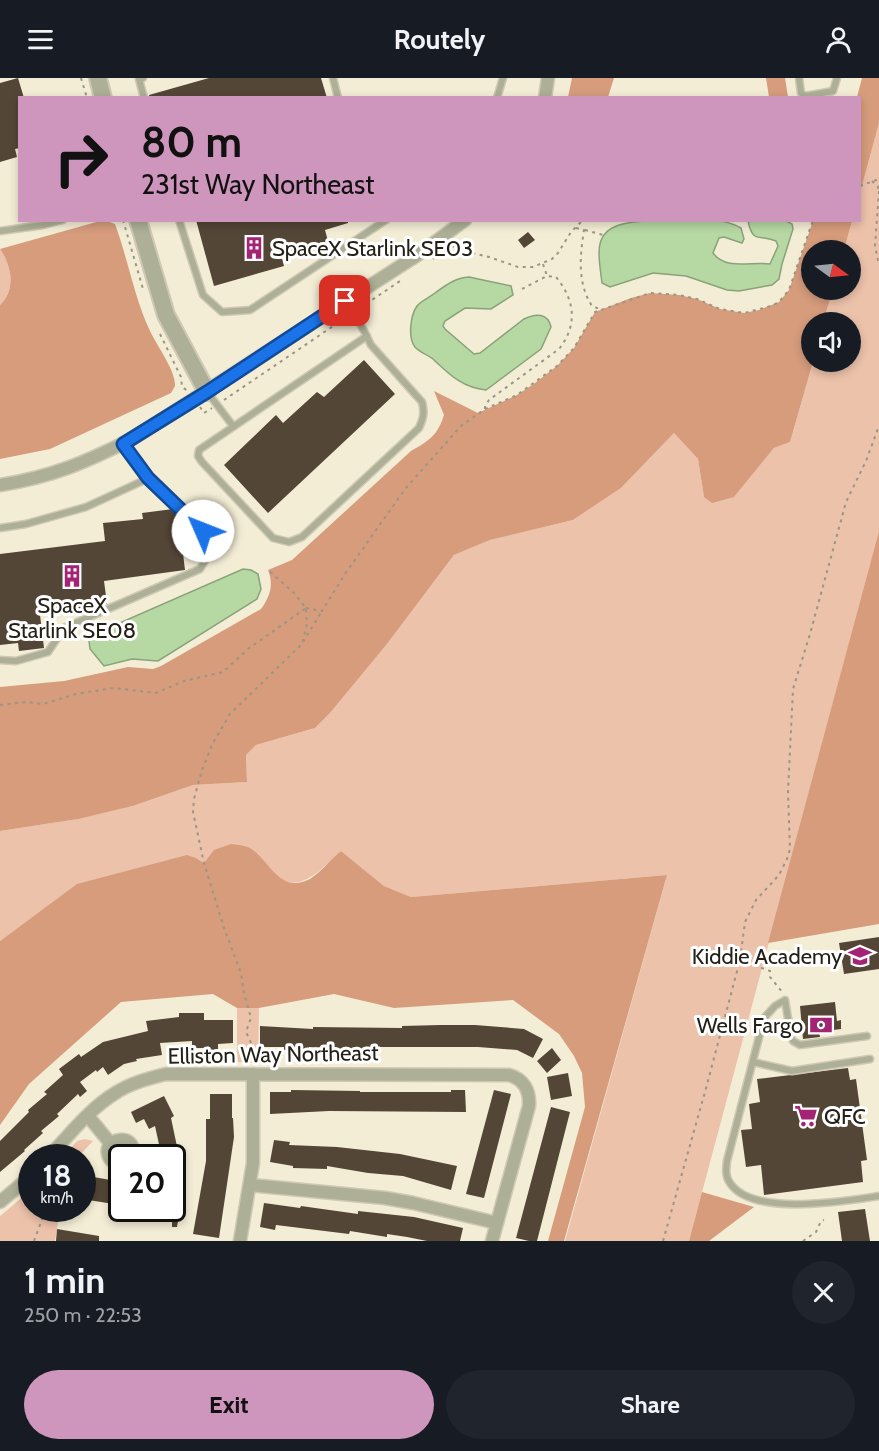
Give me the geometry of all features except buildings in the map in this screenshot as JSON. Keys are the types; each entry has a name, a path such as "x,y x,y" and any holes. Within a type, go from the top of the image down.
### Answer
{"street":[{"path":"98,78 102,96"},
{"path":"545,96 548,78"},
{"path":"139,222 166,315 187,357 212,398"},
{"path":"0,485 51,474 83,463 212,398 345,301 416,256 462,222"},
{"name":"Elliston Way Northeast","path":"61,1144 88,1116 117,1092 155,1077 178,1073 509,1075 517,1078 524,1085 528,1093 529,1106 497,1223"},
{"path":"240,1241 250,1185 254,1140 253,1074"},
{"path":"88,1116 111,1143 119,1140 127,1141 130,1144"},
{"path":"250,1185 385,1198 424,1205 497,1223 492,1241"},
{"path":"0,1202 18,1187"}],"lane":[{"path":"140,78 144,96"},
{"path":"333,78 338,96"},
{"path":"498,96 503,78"},
{"path":"799,78 801,93 806,96 833,91 837,78"},
{"path":"0,231 55,222"},
{"path":"180,222 203,295 222,312 250,310 383,222"},
{"path":"345,301 379,355 422,402 424,419 419,428 296,541 289,542 273,538 198,456 199,450 367,336"},
{"path":"212,398 233,426"},
{"path":"0,660 16,661 48,652 64,628 200,569 209,554 203,531 148,478 123,444"},
{"path":"0,528 26,524 86,507 148,478"},
{"path":"784,996 791,1037 796,1044 867,1036"},
{"path":"784,996 764,1018 727,1161 726,1177 735,1190 754,1200 776,1204 830,1202 879,1196"},
{"path":"753,1062 792,1071 870,1059"}],"path":[{"path":"81,78 86,96"},
{"path":"861,186 879,179"},
{"path":"872,181 879,187 875,246 879,265"},
{"path":"429,261 452,245 456,249 489,256 518,267 526,268 543,264 558,253 581,222"},
{"path":"253,1074 246,1063 253,1047 246,1032 250,1018 241,973 204,863 193,812 198,784 212,745 230,714 302,644 345,574 405,489 461,426 485,409 517,395 557,366 574,348 591,317 602,310 650,293 688,297 720,309 744,313 779,302 789,290 812,222"},
{"path":"575,228 603,235"},
{"path":"584,230 581,257 582,281 592,306 602,310"},
{"path":"543,264 547,276"},
{"path":"204,413 212,398 354,312 410,274"},
{"path":"485,409 489,400 559,349 568,335 573,318 571,303 556,277 547,276 520,290"},
{"path":"663,1241 740,960 745,922 756,900 779,876 790,849 788,792 793,689 846,502 866,461 879,426"},
{"path":"268,570 293,592 306,608 307,624 302,644"},
{"path":"0,705 27,702 43,704 76,694 114,688 156,693 184,681 223,672 248,650 306,608 322,611"},
{"path":"740,960 770,971 770,977 784,996"},
{"path":"803,1241 816,1232 820,1221 824,1220"},
{"path":"34,1241 41,1222"}],"shaded area":[{"path":"572,78 614,78 608,96 568,96"},
{"path":"766,78 785,78 788,96 769,96"},
{"path":"862,78 879,78 879,123 861,189 861,96 857,96"},
{"path":"879,123 879,531 689,1241 565,1241 667,875 411,897 384,886 341,851 312,876 304,880 287,882 267,867 252,850 204,863 196,858 78,884 0,941 0,831 77,819 133,806 193,785 247,782 246,755 256,745 315,728 387,644 454,555 490,540 573,520 621,488 674,433 698,459 704,497 734,497 774,448 790,442 810,372 861,372 861,312 826,312 830,300 861,300 861,240 847,240 852,222 861,222 861,189"},
{"path":"96,222 115,224 144,318 174,380 175,386 171,393 50,449 0,459 0,305 8,292 10,278 7,263 0,249"},
{"path":"632,222 725,222 732,224 741,228 744,239 742,243 724,237 719,238 713,253 718,259 732,264 770,264 778,246 776,241 754,236 748,222 788,222 792,224 793,229 779,279 772,285 739,291 727,290 686,276 653,273 610,287 602,283 600,244 608,230"},
{"path":"813,222 852,222 847,240 806,240"},
{"path":"0,249 9,270 10,285 0,305"},
{"path":"801,256 801,300 830,300 826,312 801,312 801,372 810,372 790,442 774,448 734,497 712,503 704,497 698,459 674,433 621,488 573,520 490,540 454,555 387,644 315,728 256,745 246,755 247,782 193,785 133,806 78,819 0,831 0,687 64,681 128,667 153,669 261,609 270,590 271,581 268,570 292,560 439,428 444,415 434,391 478,413 517,395 557,366 574,348 595,312 650,293 679,295 697,299 720,309 744,313 779,302 789,290"},
{"path":"469,277 511,286 513,295 491,309 465,308 445,321 443,326 445,329 474,354 480,353 528,317 541,315 547,319 551,327 541,349 486,390 470,387 457,380 432,358 417,349 411,338 411,321 419,304 451,282"},
{"path":"879,531 879,924 768,943"},
{"path":"243,569 258,574 261,589 257,599 158,661 132,659 104,666 90,649 89,641 92,635"},
{"path":"231,844 253,850 277,875 291,883 300,883 310,879 341,851 384,886 411,897 667,875 564,1241 548,1241 585,1107 582,1073 559,1034 513,1000 394,1008 334,994 259,1008 237,1008 213,994 121,1002 29,1084 0,1125 0,941 77,884 187,855 204,863 214,850"},
{"path":"237,1008 259,1008 258,1063 237,1062"},
{"path":"85,1139 93,1141 90,1144 74,1144"},
{"path":"702,1192 754,1207 709,1241 689,1241"},
{"path":"18,1201 18,1222 58,1222 55,1241 0,1241 0,1216"}],"place":[{"name":"SpaceX Starlink SE03","path":"254,248"},
{"name":"SpaceX Starlink SE08","path":"72,576"},
{"name":"Kiddie Academy","path":"860,956"},
{"name":"Wells Fargo","path":"821,1025"},
{"name":"QFC","path":"806,1116"}],"route":[{"path":"203,531 148,478 123,444 345,301"}]}
